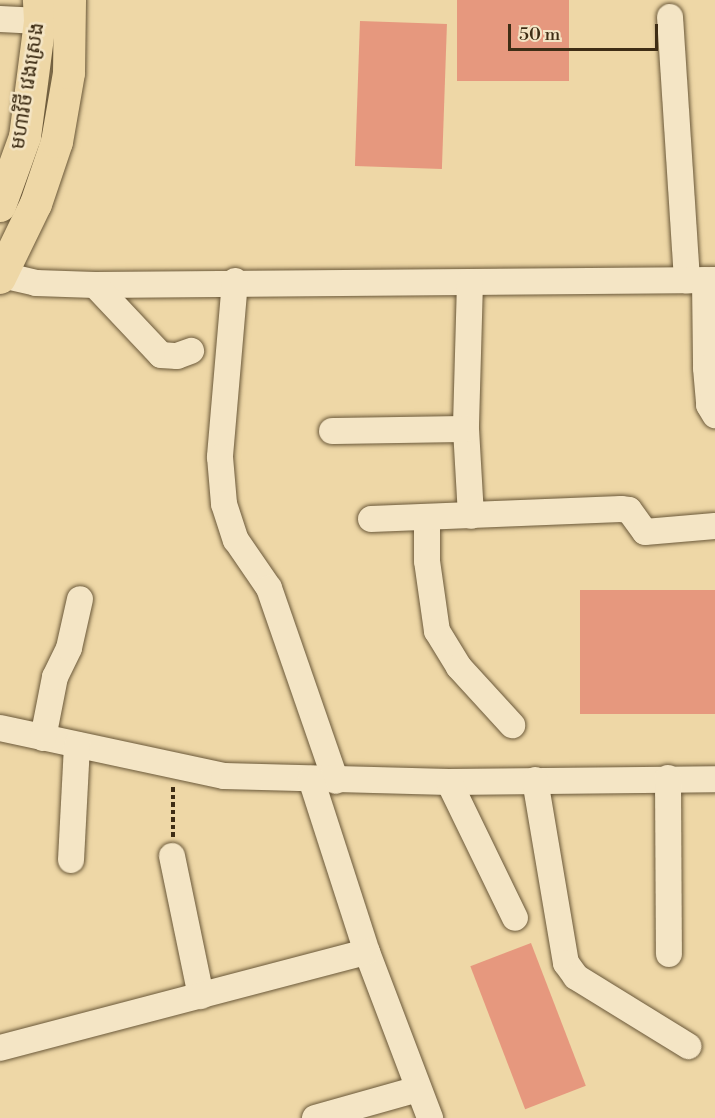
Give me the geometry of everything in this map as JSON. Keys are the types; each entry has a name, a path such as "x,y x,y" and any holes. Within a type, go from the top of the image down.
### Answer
{"main road":[{"name":"មហាវិថី វេងស្រេង","path":"1,276 36,204 57,142 69,73 70,0"},
{"name":"មហាវិថី វេងស្រេង","path":"0,206 25,137 40,11"}],"street":[{"path":"0,19 40,11"},
{"path":"670,17 702,280 709,405 715,415"},
{"path":"1,276 36,283 95,285 235,281 702,280"},
{"path":"235,281 220,457 224,504 236,540 268,588 323,780 367,952 430,1118"},
{"path":"470,282 466,429 471,516"},
{"path":"95,285 161,355 177,356 191,351"},
{"path":"332,431 466,429"},
{"path":"371,519 621,509 629,510 645,532 715,526"},
{"path":"427,517 427,561 437,631 459,667 512,725"},
{"path":"43,738 55,677 69,648 80,598"},
{"path":"0,728 224,776 449,782 715,779"},
{"path":"71,860 77,745"},
{"path":"668,778 669,954"},
{"path":"535,780 566,963 576,977 688,1046"},
{"path":"449,782 515,918"},
{"path":"172,856 201,996"},
{"path":"0,1048 367,952"},
{"path":"315,1118 418,1089"}],"path":[{"path":"172,856 173,765"}],"building":[{"path":"457,0 569,0 569,81 457,81"},
{"path":"360,21 447,24 442,169 355,166"},
{"path":"580,590 715,590 715,714 580,714"},
{"path":"531,943 586,1086 525,1109 470,966"}]}
